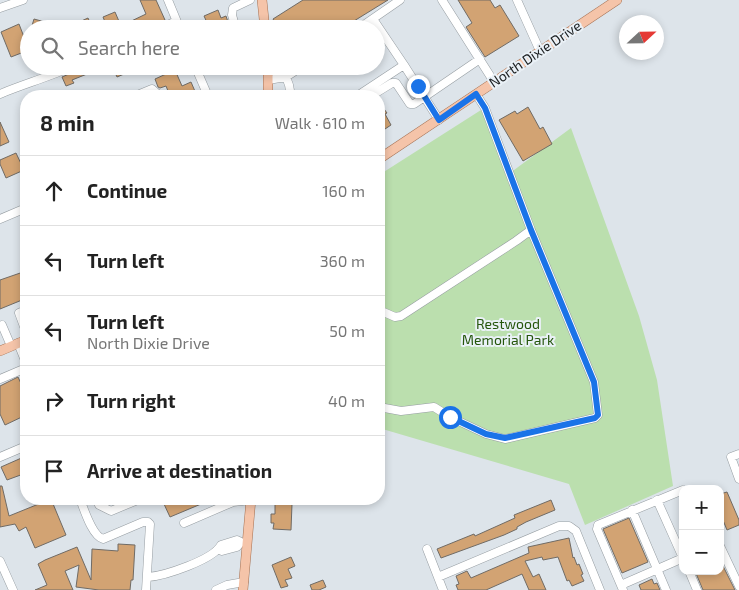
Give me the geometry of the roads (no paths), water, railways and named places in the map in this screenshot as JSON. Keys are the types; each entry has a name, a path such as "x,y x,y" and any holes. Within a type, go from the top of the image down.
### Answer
{"main road":[{"path":"262,0 264,20"},
{"name":"North Dixie Drive","path":"385,155 617,0"},
{"path":"268,75 268,90"},
{"path":"0,351 19,343"},
{"path":"243,586 244,542 250,505"}],"street":[{"path":"0,8 23,0"},
{"path":"168,0 176,20"},
{"path":"234,20 233,8 250,0"},
{"path":"373,19 400,0"},
{"path":"442,0 494,82"},
{"path":"517,0 540,51"},
{"path":"385,37 439,120"},
{"path":"368,90 387,81 396,83 410,104 414,104 480,59"},
{"path":"377,90 404,65"},
{"path":"0,94 28,82 52,75"},
{"path":"199,75 205,90"},
{"path":"268,80 289,75"},
{"path":"286,77 290,90"},
{"path":"385,408 401,411 434,407 450,417 499,438 595,418 598,415 594,382 531,230 485,108 476,94"},
{"path":"0,219 20,211"},
{"path":"385,313 395,317 401,316 531,230"},
{"path":"0,326 2,325 19,343"},
{"path":"0,379 20,371"},
{"path":"0,457 20,449"},
{"path":"739,454 731,457 739,479"},
{"path":"679,492 601,523 597,529 622,587 679,560"},
{"path":"657,500 679,549"},
{"path":"83,505 94,532 99,538 103,539 143,522 150,524 146,590"},
{"path":"101,505 110,511 125,505"},
{"path":"184,523 224,505"},
{"path":"632,510 666,590"},
{"path":"438,577 559,526 569,526 576,531 600,590"},
{"path":"148,577 172,572 219,550 222,552 237,547 244,542"},
{"path":"427,549 443,590"},
{"path":"724,554 739,586"},
{"path":"0,561 13,590"},
{"path":"691,575 697,590"},
{"path":"216,590 227,585 243,586"}],"park label":[{"name":"Restwood Memorial Park","path":"508,332"}]}
